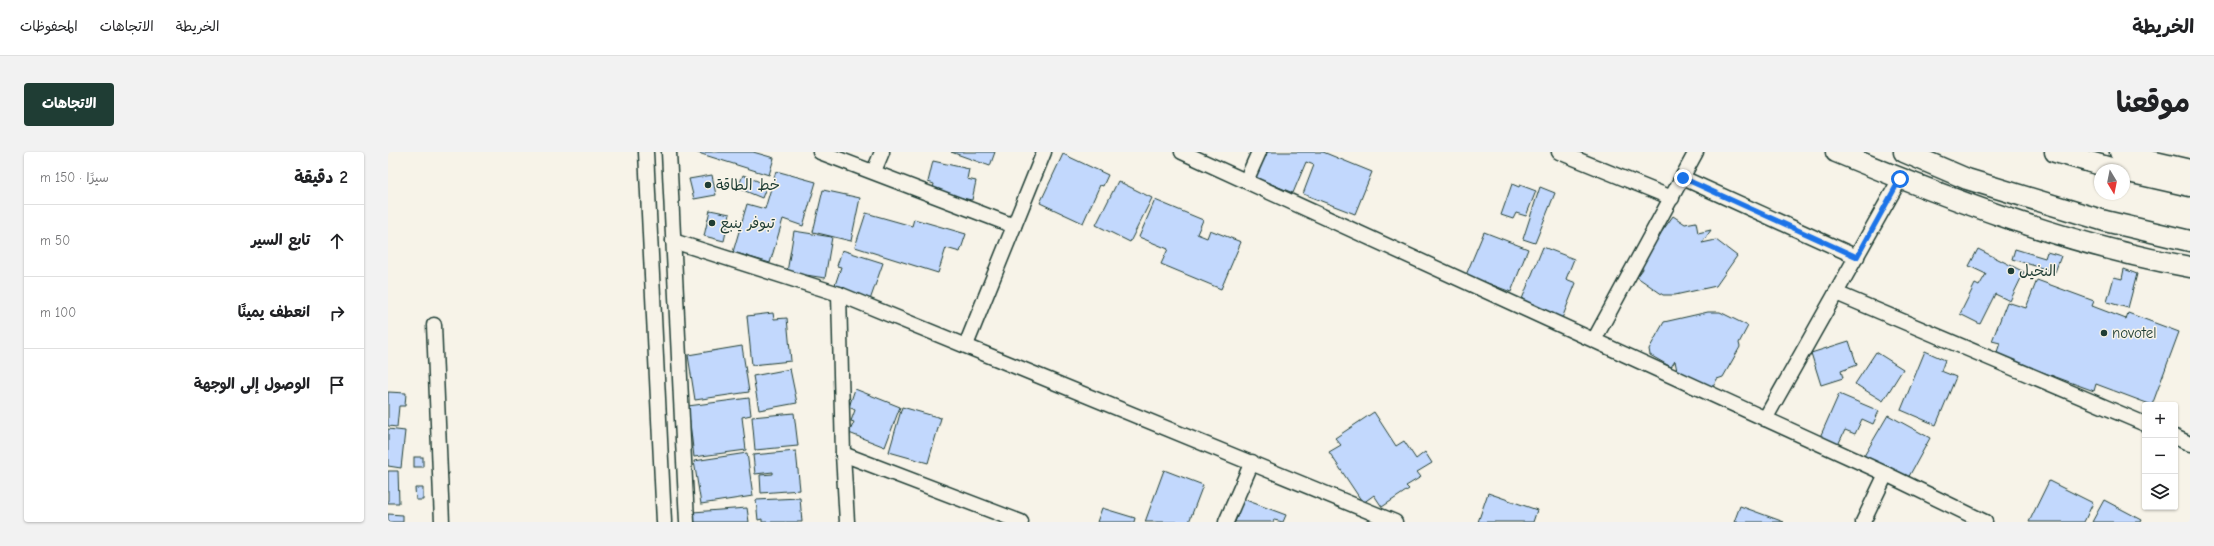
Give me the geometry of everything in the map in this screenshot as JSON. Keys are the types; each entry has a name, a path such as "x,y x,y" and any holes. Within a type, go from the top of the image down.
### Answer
{"main road":[{"path":"1836,152 1900,179 2028,224 2115,250 2190,267"},
{"path":"1904,152 1967,179 2105,221 2190,241"},
{"path":"2055,152 2097,164"},
{"path":"2120,152 2146,160 2190,170"},
{"path":"2130,172 2190,186"}],"street":[{"path":"646,152 664,522"},
{"path":"669,152 687,522"},
{"path":"820,152 874,171 1014,226"},
{"path":"874,171 882,152"},
{"path":"966,345 1044,152"},
{"path":"1182,152 1886,474 1985,522"},
{"path":"1246,181 1259,152"},
{"path":"1559,152 1672,198"},
{"path":"1594,340 1696,152"},
{"path":"1683,178 1857,257"},
{"path":"1765,419 1900,179"},
{"path":"673,241 839,294 1252,462 1376,518 1395,522"},
{"path":"839,294 843,454 847,522"},
{"path":"1836,294 2142,423"},
{"path":"434,325 442,522"},
{"path":"2177,438 2190,444"},
{"path":"843,454 1021,522"},
{"path":"1226,522 1252,462"},
{"path":"1863,522 1886,474"}],"building":[{"path":"695,152 753,152 774,158 769,175"},
{"path":"951,152 995,152 990,166"},
{"path":"1264,152 1323,152 1372,172 1355,214 1303,194 1314,165 1306,162 1293,193 1254,177"},
{"path":"1063,154 1108,175 1103,186 1100,185 1083,223 1040,203"},
{"path":"933,161 969,169 967,179 976,181 972,200 932,192 934,184 928,182"},
{"path":"776,171 816,182 803,226 783,219 770,263 733,252 747,204 765,209"},
{"path":"712,175 716,195 694,199 689,179"},
{"path":"743,175 767,185 762,198 738,188"},
{"path":"1118,181 1152,198 1130,242 1096,225"},
{"path":"1512,184 1519,187 1520,185 1536,191 1526,216 1516,213 1513,219 1501,215"},
{"path":"1540,187 1555,193 1535,243 1523,239"},
{"path":"823,190 860,198 851,241 813,232"},
{"path":"1155,200 1203,220 1197,234 1207,238 1210,230 1241,242 1221,289 1161,264 1168,249 1139,237"},
{"path":"710,210 730,214 724,241 704,236"},
{"path":"866,213 912,226 914,219 966,234 960,252 946,248 938,273 855,247"},
{"path":"1673,216 1685,224 1696,222 1698,233 1711,230 1702,243 1716,240 1737,256 1716,286 1675,295 1663,295 1637,277 1643,269 1641,261"},
{"path":"794,231 832,237 825,278 787,272"},
{"path":"1484,232 1528,249 1511,292 1466,275"},
{"path":"1543,247 1574,259 1566,279 1576,283 1561,321 1520,304"},
{"path":"1978,249 2024,272 2010,301 1995,294 1980,324 1960,314 1975,284 1979,286 1986,274 1969,266"},
{"path":"2015,249 2045,258 2047,252 2061,256 2055,272 2012,259"},
{"path":"842,250 883,263 870,300 834,288 841,267 837,266"},
{"path":"2124,269 2137,274 2128,308 2107,302 2114,277 2122,279"},
{"path":"2037,280 2094,301 2092,306 2126,319 2128,313 2179,332 2153,402 2144,402 2096,384 2094,391 1996,355 2000,343 1992,341 2007,302 2026,308"},
{"path":"1708,312 1720,312 1748,326 1739,343 1740,347 1723,377 1717,379 1712,389 1677,371 1675,361 1671,367 1650,355 1649,349 1664,322"},
{"path":"773,313 774,319 787,318 791,361 752,365 747,316"},
{"path":"1849,341 1857,365 1841,371 1843,378 1821,385 1811,353"},
{"path":"742,346 749,392 695,400 688,355"},
{"path":"1925,351 1945,360 1941,371 1956,377 1936,425 1901,410"},
{"path":"1876,352 1903,369 1883,401 1855,384"},
{"path":"790,369 797,403 759,410 753,376"},
{"path":"855,389 900,407 885,447 849,433 854,422 851,421 855,410 849,407"},
{"path":"388,392 406,393 405,406 399,406 397,427 388,426"},
{"path":"1839,394 1879,411 1873,424 1862,419 1855,434 1845,430 1838,445 1820,437"},
{"path":"749,398 751,415 742,417 746,450 694,457 688,406"},
{"path":"902,407 941,418 928,463 889,452"},
{"path":"1374,412 1396,446 1404,441 1416,459 1425,452 1432,463 1417,472 1421,477 1406,486 1409,489 1382,507 1374,495 1363,503 1329,452 1341,445 1335,438"},
{"path":"794,413 798,446 755,450 752,417"},
{"path":"1888,415 1930,438 1907,480 1864,456"},
{"path":"388,429 405,431 401,468 388,466"},
{"path":"796,451 800,490 761,493 760,475 773,474 773,472 755,474 753,455"},
{"path":"747,453 753,496 701,504 694,461"},
{"path":"414,457 423,457 423,467 414,467"},
{"path":"1164,470 1203,485 1189,522 1145,522"},
{"path":"388,471 398,471 399,503 388,503"},
{"path":"2049,481 2093,503 2084,522 2029,522"},
{"path":"415,488 423,488 423,500 416,500"},
{"path":"1488,493 1537,510 1533,522 1478,522"},
{"path":"800,498 802,522 762,522 762,519 758,520 756,500"},
{"path":"1243,499 1286,515 1283,522 1274,520 1273,522 1235,522"},
{"path":"2104,500 2142,520 2141,522 2092,522"},
{"path":"1740,506 1784,522 1734,522"},
{"path":"747,508 749,522 694,522 693,512"},
{"path":"1102,508 1135,518 1134,522 1097,522"},
{"path":"388,514 403,515 403,522 388,522"}],"place":[{"name":"خط الطاقة","path":"708,185"},
{"name":"تبوفر ينبع","path":"712,223"},
{"name":"النخيل","path":"2011,271"},
{"name":"novotel","path":"2104,333"}],"route":[{"path":"1683,178 1857,257 1900,179"}]}
